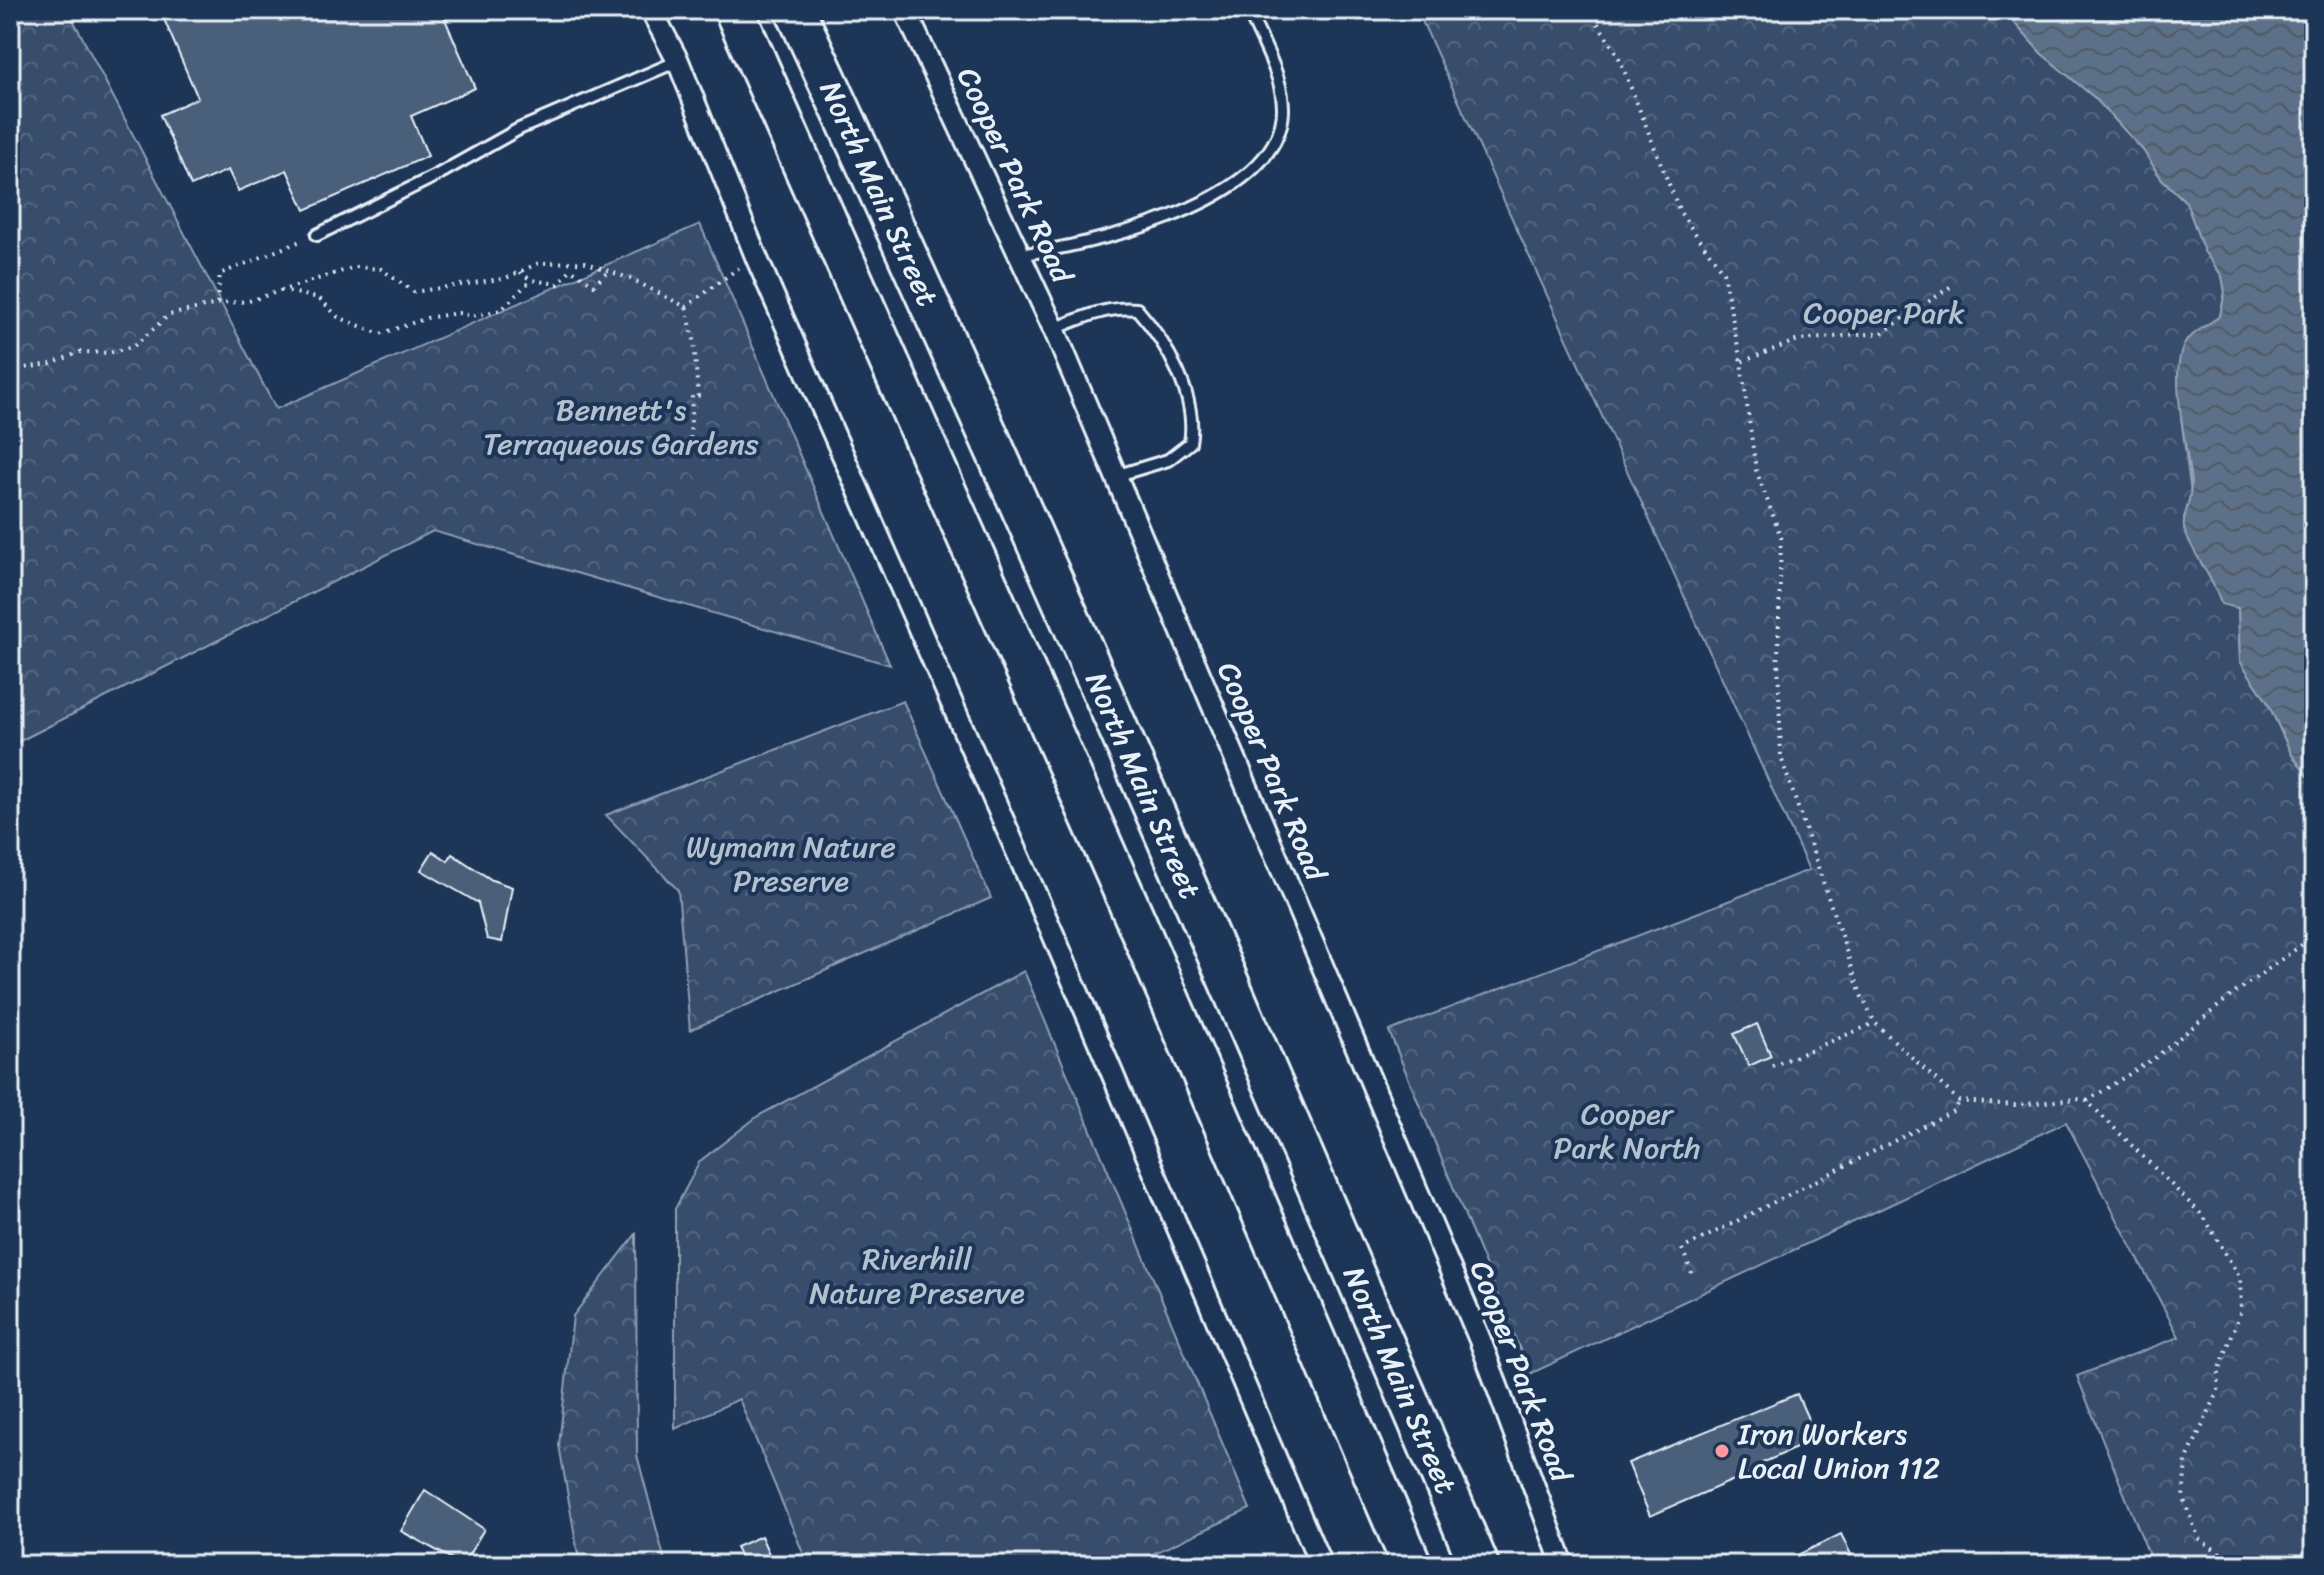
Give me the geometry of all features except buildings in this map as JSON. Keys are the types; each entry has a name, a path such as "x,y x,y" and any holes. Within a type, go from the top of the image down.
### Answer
{"highway":[{"name":"North Main Street","path":"734,10 1137,923 1412,1565"},
{"name":"North Main Street","path":"795,10 970,392 1199,910 1479,1565"}],"street":[{"path":"651,10 678,61 757,259 1053,934 1321,1565"},
{"name":"Cooper Park Road","path":"905,10 1054,329 1480,1340 1563,1565"}],"lane":[{"path":"1018,255 1081,246 1180,210 1241,181 1270,152 1282,124 1282,91 1248,10"},
{"path":"317,235 437,175 519,129 678,61"},
{"path":"1054,329 1096,313 1123,307 1137,309 1149,323 1186,392 1194,423 1190,443 1168,460 1115,476"}],"path":[{"path":"1589,10 1618,55 1680,212 1723,272 1741,362 1756,470 1781,537 1778,658 1781,757 1861,995 1875,1023 1959,1101 2015,1105 2077,1099 2087,1101 2204,1217 2240,1278 2241,1310 2219,1371 2218,1392 2186,1461 2183,1498 2199,1539 2239,1565"},
{"path":"217,304 220,274 317,235"},
{"path":"686,307 715,282 757,259"},
{"path":"10,370 51,364 80,352 109,353 134,346 169,315 217,304 249,301 355,267 381,269 414,292 506,278 539,263 585,262 658,291 686,307 694,340 698,396 692,393 690,443"},
{"path":"520,272 531,280 562,283 571,269 594,285 608,271"},
{"path":"279,290 319,298 338,317 380,334 427,318 458,313 473,316 501,310 531,280"},
{"path":"1741,362 1798,340 1882,333 1950,287"},
{"path":"10,401 17,426 10,440"},
{"path":"2087,1101 2156,1057 2232,995 2314,936"},
{"path":"1772,1066 1875,1023"},
{"path":"1692,1273 1682,1249 1953,1111 1959,1101"}],"green space":[{"name":"Bennett's Terraqueous Gardens","path":"10,10 68,10 276,409 700,224 890,665 433,531 10,746"},
{"name":"Cooper Park","path":"1417,10 1995,10 2011,19 2041,53 2095,98 2143,150 2161,178 2186,202 2204,251 2222,276 2225,292 2220,316 2187,339 2181,417 2192,502 2184,517 2184,529 2213,579 2221,603 2238,608 2240,661 2267,701 2291,753 2314,785 2314,1565 2153,1565 2077,1376 2179,1337 2066,1122 1530,1374 1389,1031 1809,870"},
{"name":"Wymann Nature Preserve","path":"903,701 991,898 690,1030 678,890 606,815"},
{"name":"Riverhill Nature Preserve","path":"1024,971 1250,1509 1129,1565 808,1565 739,1399 675,1429 675,1209 700,1161 758,1116"},
{"path":"636,1234 637,1455 666,1565 580,1565 559,1445 573,1316"}],"water":[{"path":"1995,10 2314,10 2314,785 2291,753 2267,701 2240,661 2238,608 2221,604 2184,527 2191,484 2180,408 2178,367 2189,338 2220,316 2225,292 2222,276 2204,251 2186,202 2161,178 2143,150 2095,98 2041,53 2011,19"}],"place":[{"name":"Iron Workers Local Union 112","path":"1722,1451"}],"park label":[{"name":"Cooper Park North","path":"1627,1131"}]}
